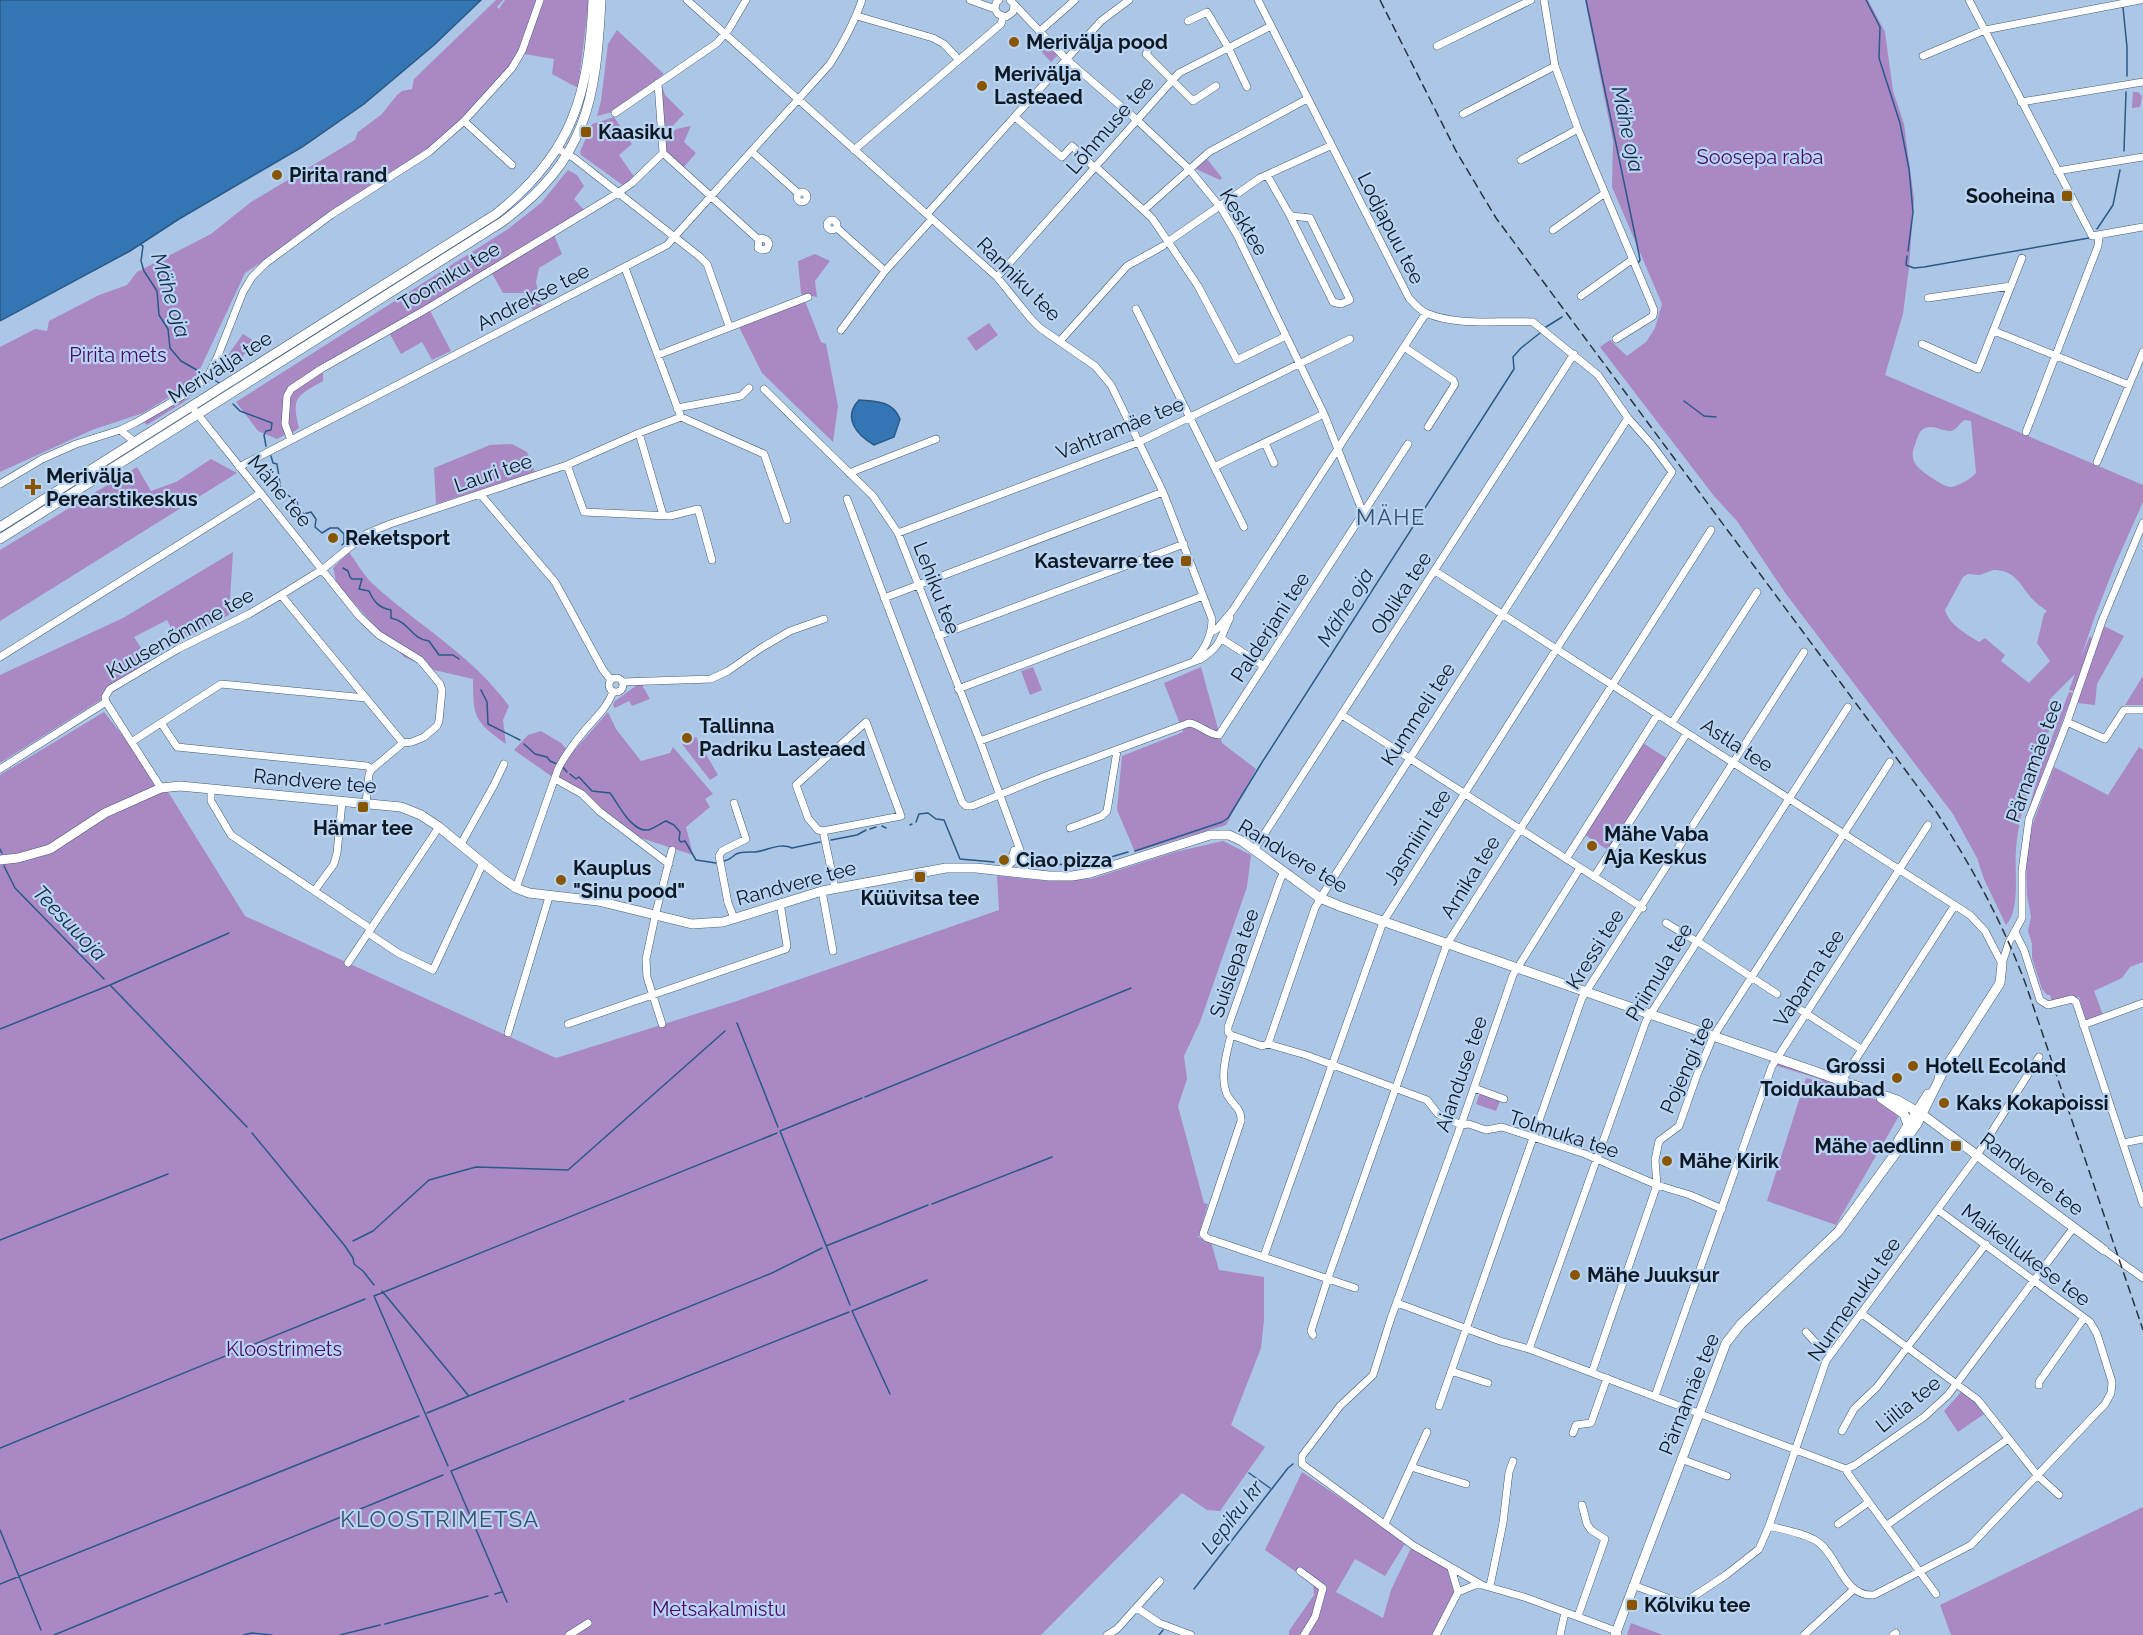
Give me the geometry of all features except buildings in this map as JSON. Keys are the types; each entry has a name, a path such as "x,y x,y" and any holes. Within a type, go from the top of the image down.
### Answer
{"main road":[{"name":"Merivälja tee","path":"0,527 459,238 496,214 520,194 558,149 580,100 591,42 593,0"},
{"name":"Merivälja tee","path":"0,539 524,206 544,188 568,155 584,121 595,81 601,0"},
{"path":"457,250 460,244 459,238"},
{"path":"130,458 135,442"},
{"name":"Randvere tee","path":"0,860 37,854 55,847 93,820 161,788 176,786 366,803 401,807 421,815 516,888 549,897 598,902 692,924 708,924 822,891 946,868 976,868 1021,874 1072,876 1090,873 1210,835 1233,837 1320,898 1383,922 1897,1100 1920,1113 2104,1250"},
{"path":"1001,871 1012,861 1015,851"},
{"name":"Pärnamäe tee","path":"1616,1634 1720,1355 1733,1333 1832,1239 1877,1177 1897,1154 1942,1074 2000,983 2002,964"},
{"path":"1871,1092 1901,1112 1908,1125"},
{"name":"Pärnamäe tee","path":"1877,1177 1908,1125 1920,1113"}],"street":[{"path":"0,484 42,459 135,423 187,393 207,378 245,286 258,271 331,215 429,152 464,122 512,68 522,51 540,0"},
{"name":"Ranniku tee","path":"687,0 997,277 1031,319 1095,366 1111,385 1163,492 1217,634"},
{"path":"615,113 717,43 746,0"},
{"name":"Andrekse tee","path":"239,467 667,246 830,64 857,16 861,0"},
{"path":"970,0 995,9 1003,17"},
{"path":"995,9 999,0"},
{"path":"1040,31 1075,0"},
{"path":"840,330 930,216 1015,117 1101,21 1129,0"},
{"name":"Lodjapuu tee","path":"1258,0 1409,298 1426,313"},
{"path":"1437,46 1531,0"},
{"path":"1544,0 1555,66 1578,129 1654,310 1653,316 1616,339"},
{"path":"1969,0 2092,236 2143,227"},
{"path":"1923,56 1985,30 2140,0"},
{"path":"854,150 1000,24 1003,17 1011,14 1012,3"},
{"name":"Kesktee","path":"1012,3 1066,60 1137,120 1189,169 1219,205 1237,235 1324,414 1363,513"},
{"path":"1188,21 1207,12 1228,47 1247,87"},
{"path":"857,16 933,38 944,44 958,59"},
{"name":"Lõhmuse tee","path":"997,277 1172,80 1187,68 1271,26"},
{"path":"1149,48 1146,54 1193,101 1216,86"},
{"path":"1463,114 1555,66"},
{"path":"2021,102 2143,82"},
{"path":"658,83 663,153 759,240"},
{"path":"1145,210 1209,152 1307,99"},
{"path":"1015,117 1062,157 1072,146 1145,210 1166,244 1198,286 1237,360 1286,336"},
{"path":"464,122 512,165"},
{"path":"1521,160 1578,129"},
{"path":"1060,341 1127,266 1166,244 1219,205 1267,175 1330,146"},
{"path":"558,149 618,193 707,264 729,326"},
{"path":"752,152 798,193"},
{"name":"Toomiku tee","path":"291,440 285,424 287,396 291,389 618,193 632,183 663,153"},
{"path":"2057,171 2143,157"},
{"path":"1267,175 1309,251 1330,298 1337,304 1350,300 1310,218 1292,216 1288,212"},
{"path":"1553,230 1605,193"},
{"path":"837,228 885,271"},
{"path":"2026,432 2098,246 2099,236"},
{"path":"1922,344 1978,369 2022,258"},
{"path":"1581,296 1633,259"},
{"path":"625,268 681,417 764,454 787,520"},
{"path":"1928,298 2011,286"},
{"path":"658,355 808,297"},
{"path":"1136,309 1244,527"},
{"path":"1194,661 1217,634 1233,610 1426,313 1461,321 1533,322 1598,375 1628,418"},
{"path":"1994,331 2129,385"},
{"name":"Vahtramäe tee","path":"898,533 1139,442 1350,339"},
{"path":"1404,347 1453,380 1455,384 1428,427"},
{"path":"2097,462 2143,352"},
{"name":"Oblika tee","path":"1254,850 1574,354"},
{"path":"677,408 741,396 749,388"},
{"name":"Lehiku tee","path":"764,390 882,507 898,533 980,741 1014,840 1024,861 1021,874"},
{"name":"Mähe tee","path":"192,406 359,616 379,635 420,660 440,684 442,690 437,726 424,737 403,743 372,769"},
{"path":"1214,467 1324,414"},
{"name":"Lauri tee","path":"323,569 366,534 567,465 681,417"},
{"name":"Jasmiini tee","path":"1264,1256 1383,922 1672,472 1628,418"},
{"name":"Kummeli tee","path":"1268,1044 1320,898 1628,418"},
{"path":"135,423 132,433 135,442"},
{"path":"120,430 135,442"},
{"path":"639,433 663,515"},
{"path":"849,473 936,439"},
{"path":"1264,443 1274,463"},
{"name":"Palderjani tee","path":"847,499 962,802 966,806 972,806 1189,723 1211,734 1219,735 1408,444"},
{"path":"567,465 584,512 670,516 698,509 712,560"},
{"path":"884,598 1163,492"},
{"path":"0,657 261,494"},
{"path":"481,495 555,582 603,670 611,680"},
{"name":"Pärnamäe tee","path":"2002,964 2006,948 2022,918 2022,871 2029,819 2067,722 2102,621 2143,523"},
{"name":"Arnika tee","path":"1313,1335 1311,1330 1328,1278 1447,944 1712,530"},
{"path":"938,636 1184,544"},
{"name":"Kuusenõmme tee","path":"0,769 106,702 105,697 110,689 178,649 249,614 323,569"},
{"name":"Astla tee","path":"1435,571 1955,905 1980,923 2002,964"},
{"path":"1672,723 1757,592"},
{"path":"281,595 403,743"},
{"path":"958,689 1203,596"},
{"path":"980,741 1210,653 1217,634 1233,610"},
{"path":"614,692 608,686 611,680 616,678 622,682 711,679 728,671 789,631 824,619"},
{"path":"1213,620 1219,623 1224,621"},
{"path":"1217,634 1264,666"},
{"name":"Kressi tee","path":"1439,1406 1585,992 1642,907 1804,652"},
{"path":"516,888 565,756 608,705 614,692 621,690 622,682"},
{"path":"132,741 222,684 366,698"},
{"path":"106,702 161,788"},
{"name":"Priimula tee","path":"1529,1349 1649,1015 1848,707"},
{"path":"2067,722 2105,739 2124,710 2143,710"},
{"path":"1566,859 1658,714"},
{"path":"1342,715 1642,907"},
{"path":"866,722 901,816 823,831 818,830 808,818 796,785 866,722"},
{"path":"161,723 177,747 367,766 372,769 369,774 366,803"},
{"path":"1594,877 1687,733"},
{"path":"1070,828 1102,816 1107,811 1117,751"},
{"name":"Pojengi tee","path":"1592,1372 1658,1185 1655,1160 1659,1141 1679,1126 1713,1037 1890,762"},
{"path":"461,844 504,764"},
{"path":"555,778 582,794 599,811 669,864"},
{"path":"211,789 211,801 231,835 315,890 398,953 433,970 483,863"},
{"path":"315,890 334,864 342,802"},
{"path":"734,803 746,839 722,851 719,856 728,903 734,918"},
{"name":"Vabarna tee","path":"1655,1396 1772,1066 1928,825"},
{"path":"348,963 439,827"},
{"path":"823,831 835,888"},
{"name":"Lehiku tee","path":"1014,840 1021,874"},
{"path":"662,1024 652,996 646,959 672,850"},
{"name":"Aianduse tee","path":"1397,1303 1516,968 1580,868"},
{"name":"Suislepa tee","path":"1264,1256 1207,1238 1203,1234 1241,1120 1239,1109 1225,1091 1226,1055 1231,1035 1228,1027 1284,872"},
{"path":"822,891 833,951"},
{"path":"508,1033 549,897"},
{"path":"568,1024 786,950 780,903"},
{"path":"1841,1082 1955,905"},
{"path":"1666,922 1777,994"},
{"path":"2015,932 2043,1003 2050,1005 2074,999 2143,1204"},
{"path":"2083,1025 2143,1003"},
{"path":"1793,1005 1861,1049"},
{"name":"Tolmuka tee","path":"1231,1035 1262,1046 1268,1044 1332,1065 1426,1100 1438,1114 1461,1125 1469,1124 1486,1130 1502,1127 1597,1159 1722,1209"},
{"name":"Nurmenuku tee","path":"1633,1585 1678,1602 1685,1602 1726,1575 1759,1549 1826,1361 1977,1155 2039,1057"},
{"name":"Tolmuka tee","path":"1474,1088 1504,1099"},
{"path":"2123,1143 2143,1139"},
{"name":"Maikellukese tee","path":"1938,1210 2090,1322 2097,1334 2112,1382 2111,1393 2105,1404 2037,1475"},
{"name":"Liilia tee","path":"1846,1469 1924,1417 1943,1400 2074,1227"},
{"path":"1842,1431 1854,1409 1877,1387 1986,1244"},
{"name":"Randvere tee","path":"2104,1250 2143,1278"},
{"path":"1264,1256 1355,1288"},
{"path":"1616,1634 1578,1616 1486,1585 1451,1568 1414,1546 1309,1469 1301,1460 1340,1406 1373,1376 1397,1303 1690,1408 1846,1469 1936,1594"},
{"path":"1861,1312 1983,1405 2037,1475 2059,1495"},
{"path":"2039,1385 2084,1318"},
{"path":"1806,1332 1815,1342 1832,1353"},
{"path":"1451,1371 1488,1383"},
{"path":"1573,1433 1576,1425 1591,1423 1607,1378"},
{"path":"1385,1524 1427,1432"},
{"path":"1887,1525 2007,1439"},
{"path":"1681,1459 1727,1476"},
{"path":"1486,1585 1508,1496 1509,1472 1513,1461"},
{"path":"1411,1467 1466,1484"},
{"path":"1769,1526 1819,1543 1854,1589 1862,1595 1874,1595 1971,1545 2037,1475"},
{"path":"1838,1524 1869,1502"},
{"path":"1578,1616 1605,1539 1591,1530 1582,1505"},
{"path":"1451,1568 1458,1592"},
{"path":"1300,1571 1323,1588 1315,1617 1304,1635"},
{"path":"1107,1635 1118,1629 1160,1581"},
{"path":"1436,1635 1458,1592 1475,1585 1486,1585"},
{"path":"1804,1635 1854,1589"},
{"path":"1137,1608 1159,1623 1191,1635"},
{"path":"1560,1635 1565,1612"},
{"path":"569,1635 588,1623"}],"green space":[{"name":"Pirita mets","path":"496,0 503,0 497,7 499,9 505,0 536,0 523,38 526,42 541,0 589,0 578,88 552,74 554,59 524,54 443,136 389,176 294,237 280,250 245,273 194,382 143,413 92,430 0,472 0,347 35,329 47,331 49,321 99,295 127,285 137,272 211,234 251,202 355,140 358,132 382,114 397,95 402,91 412,89 414,79"},
{"name":"Soosepa raba","path":"1585,0 1868,0 1885,32 1893,91 1904,124 1914,199 1903,314 1885,375 2143,485 2143,502 2095,616 2081,657 2090,636 2092,639 2074,691 2069,690 2075,674 2049,700 2057,710 2022,813 2016,849 2014,909 2006,925 1984,879 1977,858 1953,814 1786,594 1737,521 1714,496 1600,347 1610,340 1627,356 1646,342 1655,328 1662,304 1612,187 1613,141","holes":["1965,420 1971,421 1976,473 1952,487 1943,485 1917,466 1913,451 1920,432 1924,429 1932,427 1951,431","2000,570 2014,577 2032,599 2047,611 2044,614 2037,643 2050,661 2029,683 2001,661 2005,655 1985,638 1979,642 1959,629 1947,616 1945,610 1963,577 1968,574 1980,575"]},
{"path":"617,30 664,74 613,112 597,116 608,44"},
{"path":"1045,42 1058,55 1051,62 1039,49"},
{"path":"662,86 665,95 684,114 664,135 660,89"},
{"path":"2133,92 2138,92 2142,96 2140,107 2132,108"},
{"path":"614,117 632,144 619,155 635,178 624,186 580,152 592,124"},
{"path":"691,126 684,142 696,153 682,169 667,153 664,140 676,129"},
{"path":"1207,159 1222,178 1220,180 1196,169"},
{"path":"568,170 577,175 584,186 574,199 585,211 552,230 562,254 539,268 536,282 542,306 533,311 524,293 503,293 490,270 428,307 451,351 432,360 422,342 401,354 387,329 323,366 323,381 302,394 296,403 299,428 277,439 258,431 236,402 508,229 541,203"},
{"path":"815,254 830,261 815,281 817,297 801,294 798,261"},
{"path":"805,301 821,342 826,344 838,406 833,442 762,373 736,321"},
{"path":"989,323 998,335 976,351 967,338"},
{"path":"243,334 254,341 238,363 228,355"},
{"path":"187,395 190,398 147,425 144,422"},
{"path":"512,444 527,452 535,472 436,504 434,468 490,445"},
{"path":"211,459 237,473 0,621 0,550 137,467 151,491 176,482"},
{"path":"233,552 229,615 178,642 167,620 134,637 153,667 0,763 0,675 123,618"},
{"path":"349,552 374,585 462,657 495,688 509,706 503,720 506,744 481,723 475,710 473,679 434,670 404,657 337,585 333,568"},
{"path":"2104,626 2124,636 2097,684 2095,705 2077,703"},
{"path":"1033,667 1042,690 1030,695 1021,671"},
{"path":"1201,667 1222,743 1256,769 1226,825 1135,852 1117,810 1122,756 1183,732 1164,683"},
{"path":"2143,676 2143,705 2125,705"},
{"path":"637,685 642,685 650,699 632,706 629,701 615,708 613,705 615,701"},
{"path":"2069,692 2073,693 2027,815 2041,766"},
{"name":"Kloostrimets","path":"104,712 170,795 245,916 556,1058 737,1001 999,910 997,876 1047,881 1091,879 1175,852 1223,841 1251,855 1247,887 1200,1022 1184,1056 1187,1079 1178,1106 1204,1203 1208,1204 1198,1237 1211,1242 1219,1270 1264,1277 1264,1320 1261,1348 1231,1425 1265,1447 1220,1511 1207,1510 1182,1493 1041,1635 0,1635 0,775"},
{"path":"608,712 616,729 641,761 670,753 673,747 713,794 705,799 710,807 686,827 693,855 638,837 514,750 528,735 541,731 561,743 571,754"},
{"path":"696,737 718,775 710,780 682,744"},
{"path":"1643,743 1668,759 1608,850 1585,835"},
{"path":"2139,747 2143,750 2143,962 2130,967 2122,978 2094,991 2103,1015 2086,1020 2079,997 2052,1002 2050,995 2042,989 2032,958 2032,944 2028,931 2031,917 2027,895 2026,866 2030,831 2054,767 2108,795"},
{"path":"1777,1063 1834,1083 1837,1088 1878,1100 1899,1116 1836,1225 1767,1201 1806,1078 1825,1083 1820,1079 1774,1065"},
{"path":"1480,1093 1500,1101 1496,1111 1476,1104"},
{"path":"1962,1391 1971,1397 1984,1414 1958,1432 1944,1411"},
{"path":"1302,1472 1406,1542 1385,1576 1355,1559 1336,1592 1383,1618 1391,1590 1411,1548 1451,1570 1454,1592 1433,1635 1289,1635 1289,1631 1314,1595 1313,1584 1265,1550"},
{"path":"2143,1507 2143,1635 1951,1635 1940,1605"},
{"path":"1631,1623 1663,1635 1627,1635"}],"water":[{"path":"0,0 481,0 434,45 364,104 302,147 179,219 130,251 0,321"},
{"path":"859,400 883,403 897,413 900,419 894,437 874,445 857,431 852,420 852,413"}],"waterway":[{"name":"Mähe oja","path":"1586,0 1639,254 1638,263"},
{"name":"Mähe oja","path":"1866,0 1880,27 1879,58 1900,123 1909,169 1913,212 1908,251"},
{"name":"Mähe oja","path":"2123,7 2127,76"},
{"name":"Mähe oja","path":"2124,151 2126,92"},
{"name":"Mähe oja","path":"2097,229 2113,205 2120,170"},
{"name":"Mähe oja","path":"1907,256 1906,265 1914,268 2089,238"},
{"name":"Mähe oja","path":"141,245 143,246 141,261 144,271 157,291 159,315 168,329 170,348 181,361 204,374"},
{"name":"Mähe oja","path":"1546,327 1562,317"},
{"name":"Mähe oja","path":"1135,851 1228,818 1514,369 1513,357 1540,333"},
{"path":"213,379 219,383"},
{"path":"1684,401 1704,416 1716,417"},
{"path":"233,404 240,411 272,423 271,430 266,431 264,435 266,446"},
{"name":"Mähe oja","path":"271,456 273,463 277,464 281,490 297,502 304,514 311,512 316,519 315,527 322,533 330,528 338,528 344,534 342,545"},
{"path":"343,568 348,571 352,579 362,579 359,589 369,591 377,604 391,610 391,618 402,623 418,637 429,641 439,655 453,655 459,659"},
{"path":"481,690 487,702 488,724 520,740"},
{"path":"524,744 535,754 547,757 557,764"},
{"name":"Mähe oja","path":"562,766 567,772"},
{"name":"Mähe oja","path":"570,774 576,779 579,777 592,791 610,793 631,822 642,829 648,830 666,821 674,825 680,832 679,840 685,841 696,860 716,863"},
{"path":"916,822 919,814 928,813 936,819 944,820 960,859 994,862"},
{"name":"Mähe oja","path":"882,826 886,828"},
{"name":"Mähe oja","path":"870,829 876,827"},
{"name":"Mähe oja","path":"831,840 857,835 866,830"},
{"path":"724,861 741,852 755,852 783,846 792,848 820,842"},
{"name":"Teesuuoja","path":"0,849 2,853"},
{"name":"Mähe oja","path":"1042,864 1084,865 1128,852"},
{"name":"Teesuuoja","path":"4,866 15,888 104,979"},
{"path":"0,1029 110,985 229,933"},
{"path":"110,985 247,1127"},
{"path":"865,1097 1131,988"},
{"path":"737,1023 778,1127"},
{"path":"353,1241 373,1231 429,1180 476,1167 568,1170 725,1031"},
{"path":"850,1305 780,1131 862,1098"},
{"path":"252,1133 345,1246 354,1264 374,1285"},
{"path":"448,1466 374,1296 777,1133"},
{"path":"932,1204 1052,1157"},
{"path":"0,1240 168,1174"},
{"path":"826,1246 928,1205"},
{"path":"427,1413 772,1273 822,1248"},
{"path":"890,1394 852,1311 927,1280"},
{"path":"382,1291 468,1395"},
{"path":"0,1448 365,1299"},
{"path":"630,1399 849,1312"},
{"path":"507,1602 451,1471 624,1401"},
{"path":"0,1584 419,1416"},
{"name":"Lepiku kr","path":"1194,1589 1293,1464"},
{"path":"1249,1473 1270,1488"},
{"path":"54,1635 443,1475"},
{"path":"0,1530 41,1630"},
{"path":"495,1594 502,1592"},
{"path":"385,1624 488,1596"},
{"path":"340,1635 380,1625"},
{"name":"Lepiku kr","path":"1159,1635 1163,1630"},
{"path":"243,1635 252,1633 272,1635"}],"railway":[{"path":"1380,0 1456,151 1496,218 1935,810 1974,873 1997,917 2026,985 2143,1330"}],"place":[{"name":"Merivälja pood","path":"1014,42"},
{"name":"Merivälja Lasteaed","path":"982,86"},
{"name":"Kaasiku","path":"586,132"},
{"name":"Pirita rand","path":"277,175"},
{"name":"Sooheina","path":"2067,196"},
{"name":"Merivälja Perearstikeskus","path":"33,487"},
{"name":"Reketsport","path":"333,538"},
{"name":"Kastevarre tee","path":"1186,561"},
{"name":"Tallinna Padriku Lasteaed","path":"687,738"},
{"name":"Hämar tee","path":"363,807"},
{"name":"Mähe Vaba Aja Keskus","path":"1592,846"},
{"name":"Ciao pizza","path":"1004,860"},
{"name":"Küüvitsa tee","path":"920,877"},
{"name":"Kauplus \"Sinu pood\"","path":"561,880"},
{"name":"Hotell Ecoland","path":"1913,1066"},
{"name":"Grossi Toidukaubad","path":"1897,1078"},
{"name":"Kaks Kokapoissi","path":"1944,1103"},
{"name":"Mähe aedlinn","path":"1956,1146"},
{"name":"Mähe Kirik","path":"1667,1161"},
{"name":"Mähe Juuksur","path":"1575,1275"},
{"name":"Kõlviku tee","path":"1632,1605"}],"district":[{"name":"MÄHE","path":"1391,517"},
{"name":"KLOOSTRIMETSA","path":"440,1519"}],"park label":[{"name":"Metsakalmistu","path":"719,1609"}]}
